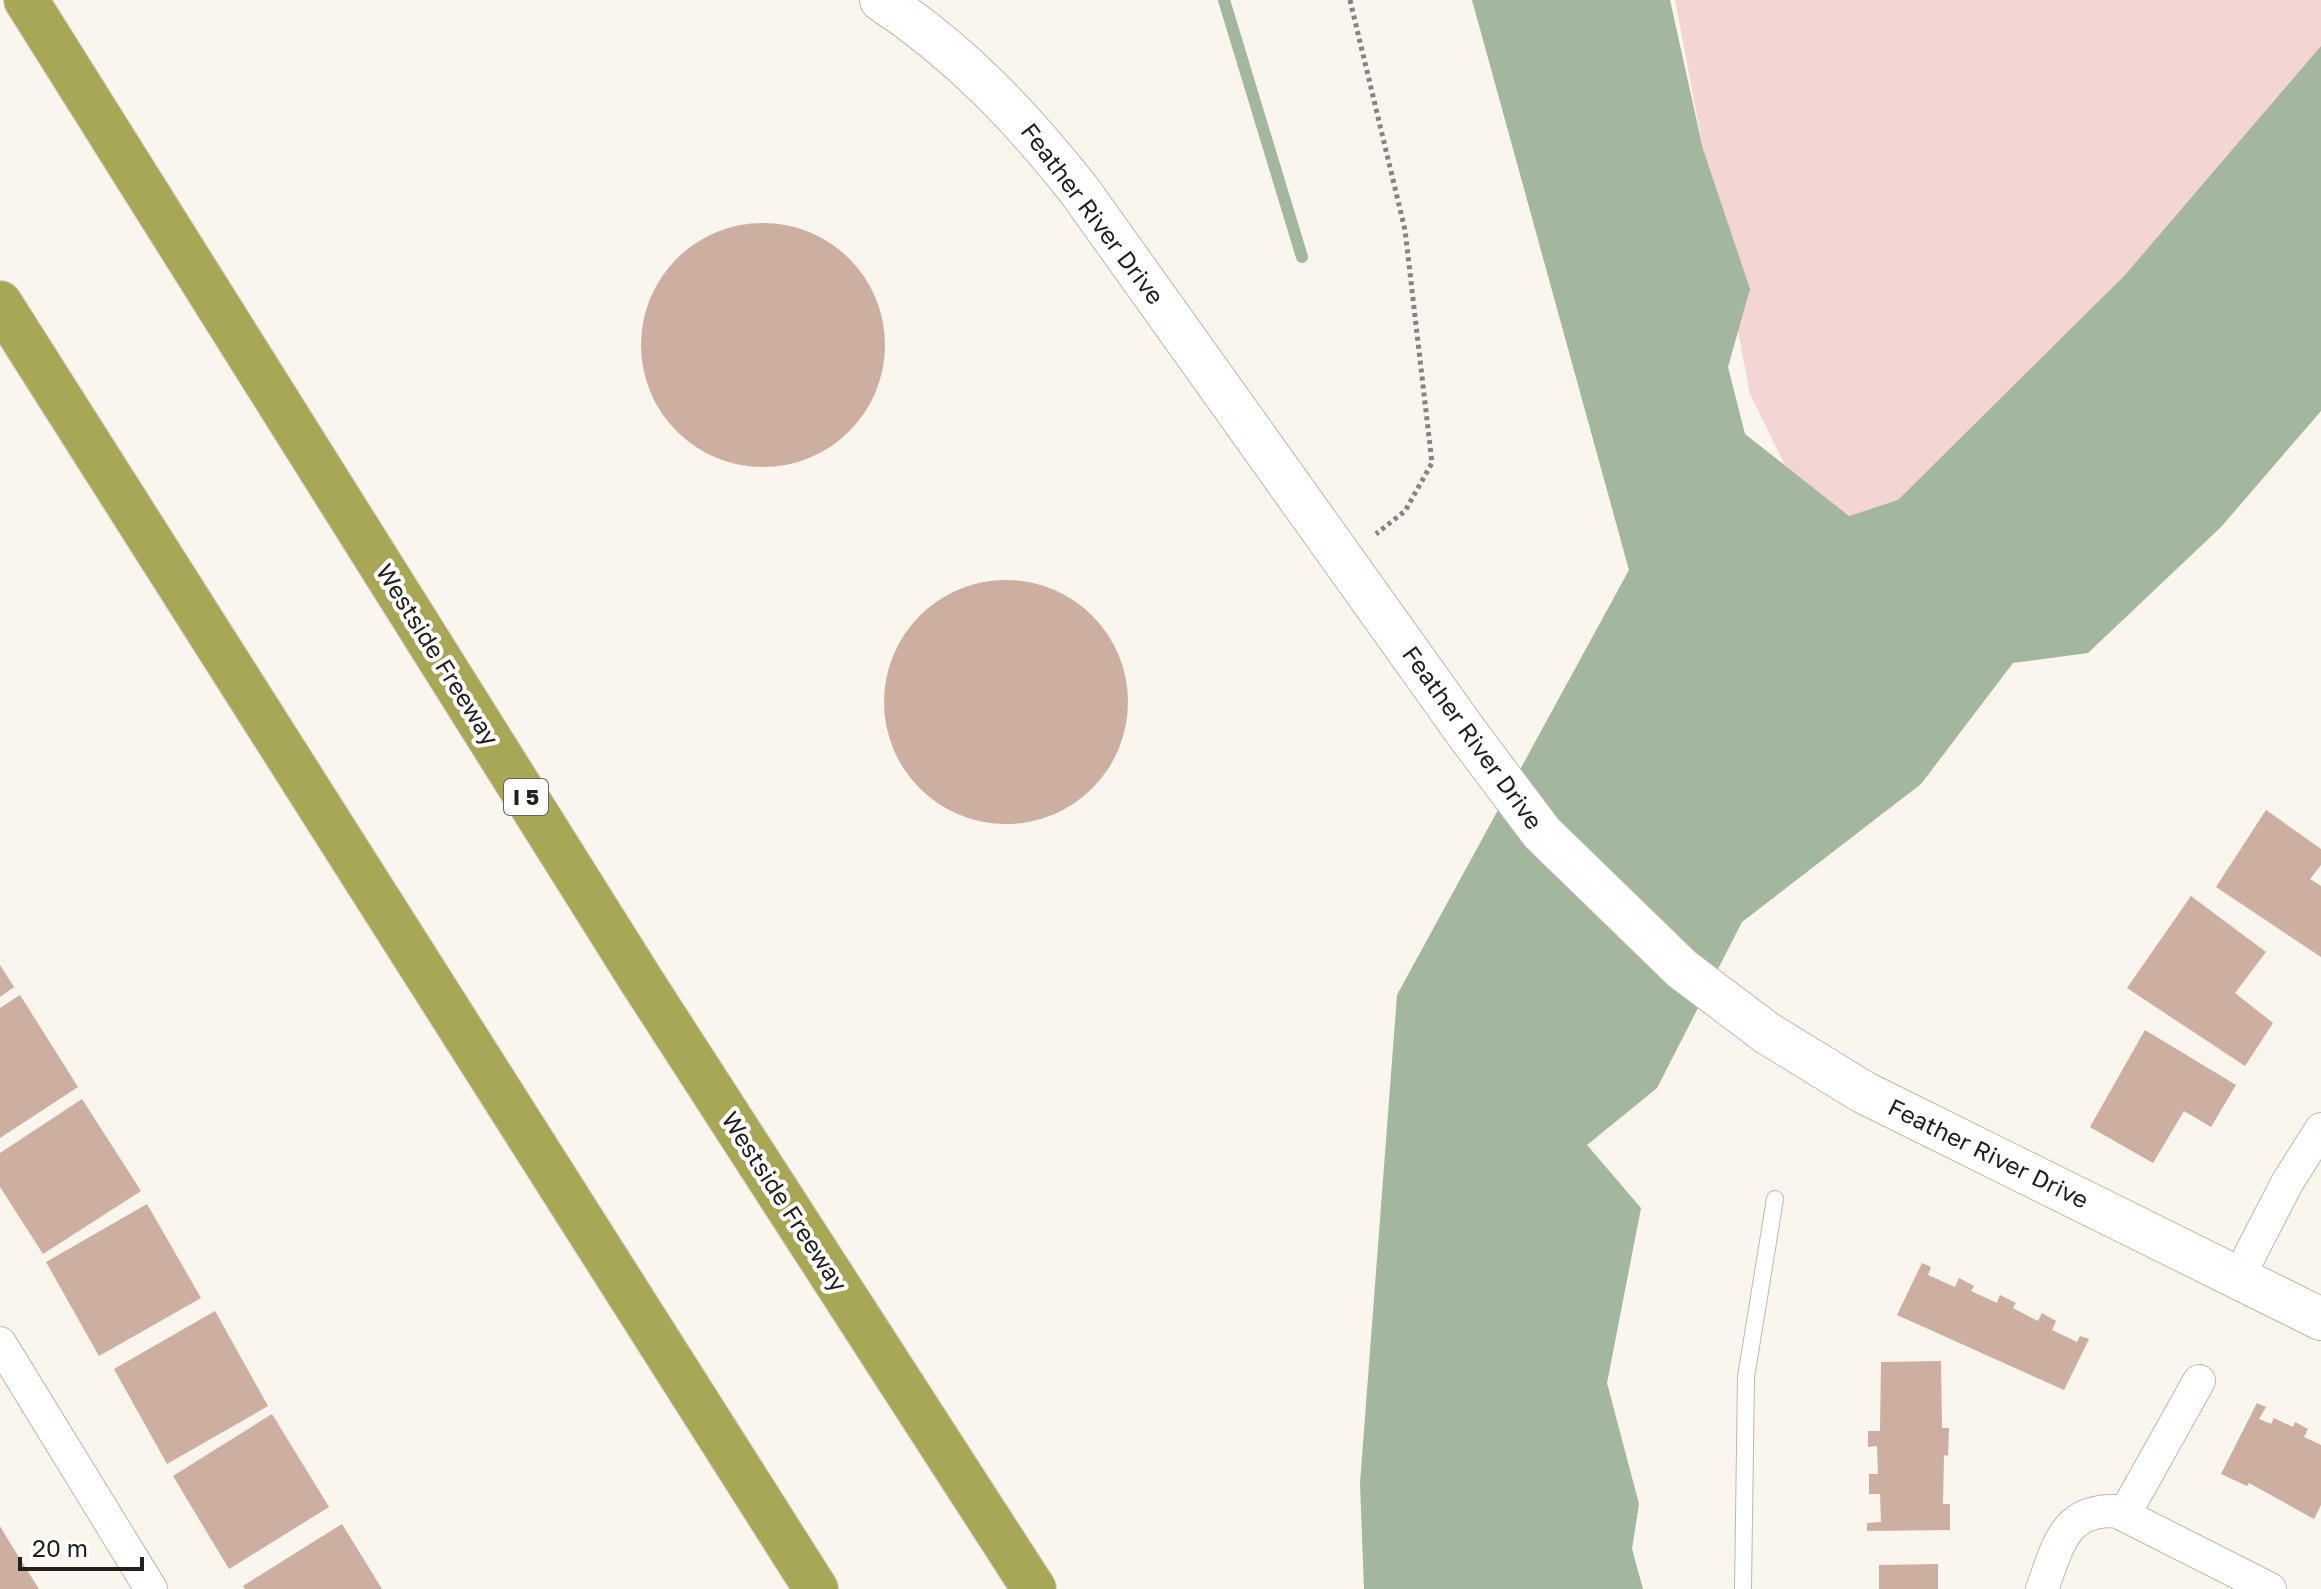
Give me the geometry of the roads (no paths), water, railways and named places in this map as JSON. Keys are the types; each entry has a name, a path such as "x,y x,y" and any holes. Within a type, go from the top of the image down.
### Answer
{"highway":[{"name":"Westside Freeway","path":"26,0 641,980 1034,1589"},
{"path":"0,303 816,1589"}],"street":[{"name":"Feather River Drive","path":"881,0 915,22 980,76 1079,190 1542,833 1600,894 1682,969 1767,1033 1863,1092 2321,1319"},
{"path":"2238,1278 2287,1183 2321,1129"},
{"path":"0,1343 151,1589"},
{"path":"2124,1515 2199,1381"},
{"path":"2042,1589 2063,1534 2079,1517 2096,1510 2124,1515 2270,1589"}],"lane":[{"path":"1743,1589 1746,1377 1775,1199"}],"waterway":[{"path":"1224,0 1302,257"}]}
